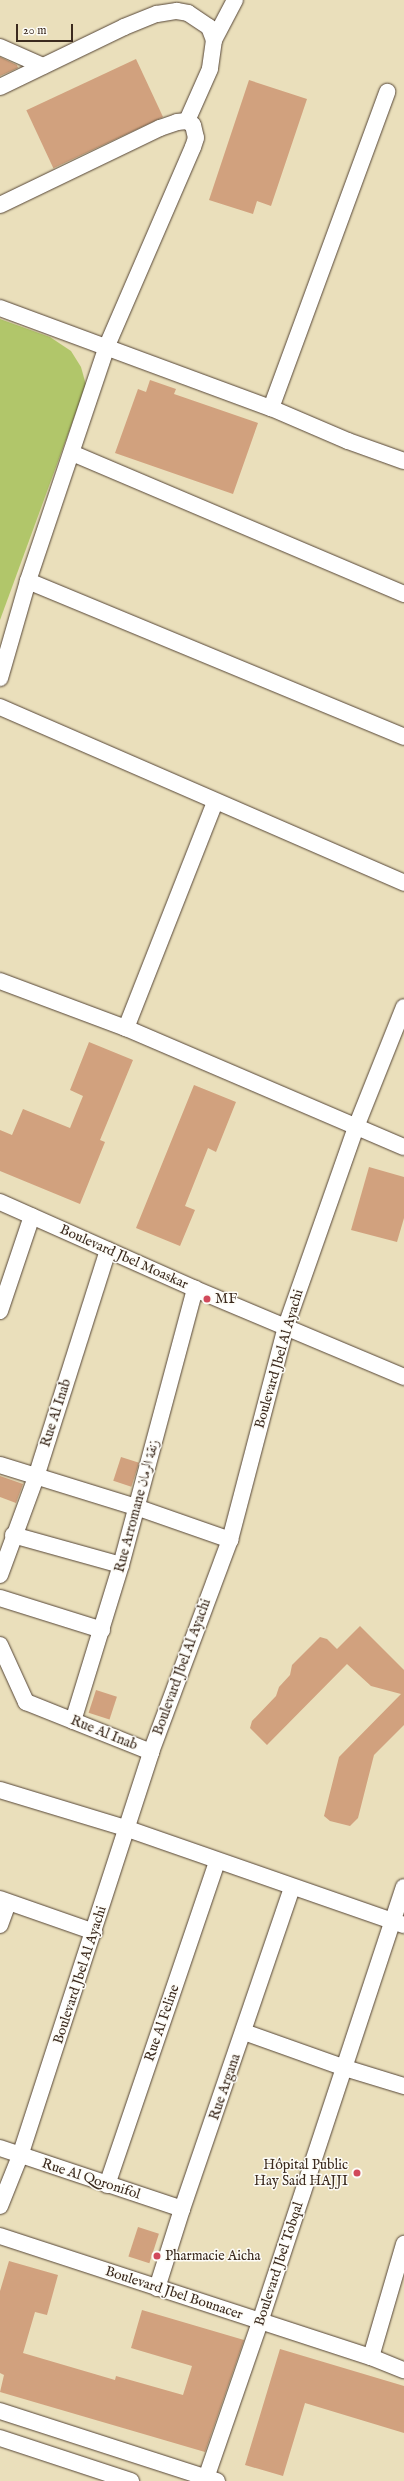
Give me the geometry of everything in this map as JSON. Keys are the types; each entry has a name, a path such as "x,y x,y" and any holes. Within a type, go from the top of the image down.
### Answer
{"street":[{"path":"186,121 210,69 214,40 235,0"},
{"path":"0,87 157,14 176,11 197,17 209,26 214,40"},
{"path":"0,47 43,66"},
{"path":"271,408 386,92"},
{"path":"0,205 160,128 176,122 186,121 193,125 195,131 193,147 107,346 28,581 0,678"},
{"path":"0,308 107,346 271,408 348,441 404,461"},
{"path":"72,452 404,594"},
{"path":"28,581 404,737"},
{"path":"0,707 215,802 404,883"},
{"path":"126,1028 215,802"},
{"path":"0,981 126,1028 404,1147"},
{"name":"Boulevard Jbel Al Ayachi","path":"0,2206 20,2156 128,1829 151,1752 230,1540 286,1326 356,1127 404,1007"},
{"name":"Boulevard Jbel Moaskar","path":"0,1202 195,1289 286,1326 404,1377"},
{"path":"0,1311 32,1216"},
{"name":"Rue Al Inab","path":"0,1575 13,1535 36,1477 108,1250"},
{"name":"Rue Arromane زنقة الرمان","path":"73,1721 121,1565 195,1289"},
{"path":"0,1465 136,1507 230,1540"},
{"path":"13,1535 121,1565"},
{"path":"0,1598 102,1630"},
{"name":"Rue Al Inab","path":"0,1645 26,1702 151,1752"},
{"path":"0,1790 128,1829 398,1923"},
{"name":"Rue Al Feline","path":"107,2185 217,1861"},
{"name":"Rue Argana","path":"158,2288 182,2209 244,2032 292,1887"},
{"name":"Boulevard Jbel Tobqal","path":"209,2480 345,2068 398,1923 404,1887"},
{"path":"0,1925 4,1901 94,1932"},
{"path":"244,2032 345,2068 404,2086"},
{"name":"Rue Al Qoronifol","path":"0,2148 20,2156 182,2209"},
{"name":"Boulevard Jbel Bounacer","path":"0,2236 371,2357 404,2370"},
{"path":"371,2357 404,2244"},
{"path":"0,2411 209,2480"},
{"path":"0,2438 131,2481"}],"green space":[{"path":"0,319 50,337 71,351 81,367 86,385 0,620"}],"building":[{"path":"0,57 17,65 18,68 0,76"},
{"path":"136,59 163,117 53,168 26,110"},
{"path":"249,80 307,99 271,206 257,201 253,214 209,200"},
{"path":"150,380 176,389 174,394 258,423 233,494 115,453 138,389 146,392"},
{"path":"89,1042 133,1060 100,1140 105,1142 80,1204 0,1171 0,1130 12,1135 23,1109 70,1128 83,1096 70,1090"},
{"path":"194,1085 236,1102 216,1152 208,1148 185,1206 195,1210 180,1246 136,1228"},
{"path":"369,1167 404,1177 404,1218 397,1242 351,1230"},
{"path":"121,1457 139,1463 131,1487 113,1481"},
{"path":"0,1476 23,1484 16,1503 0,1497"},
{"path":"360,1626 404,1670 404,1725 374,1755 358,1818 350,1826 330,1821 324,1816 339,1757 401,1694 371,1686 347,1664 267,1745 250,1728 252,1721 276,1696 279,1687 290,1675 292,1665 320,1637 327,1639 337,1649"},
{"path":"96,1690 117,1697 110,1720 89,1713"},
{"path":"138,2227 159,2234 149,2263 128,2256"},
{"path":"9,2261 58,2275 47,2315 35,2312 23,2353 115,2380 116,2376 183,2395 192,2366 131,2348 142,2310 244,2340 205,2452 0,2392 4,2375 0,2373 0,2291"},
{"path":"280,2349 404,2386 404,2433 305,2403 283,2476 245,2465"}],"place":[{"name":"MF","path":"207,1299"},
{"name":"Hôpital Public Hay Said HAJJI","path":"357,2173"},
{"name":"Pharmacie Aicha","path":"157,2256"}]}
